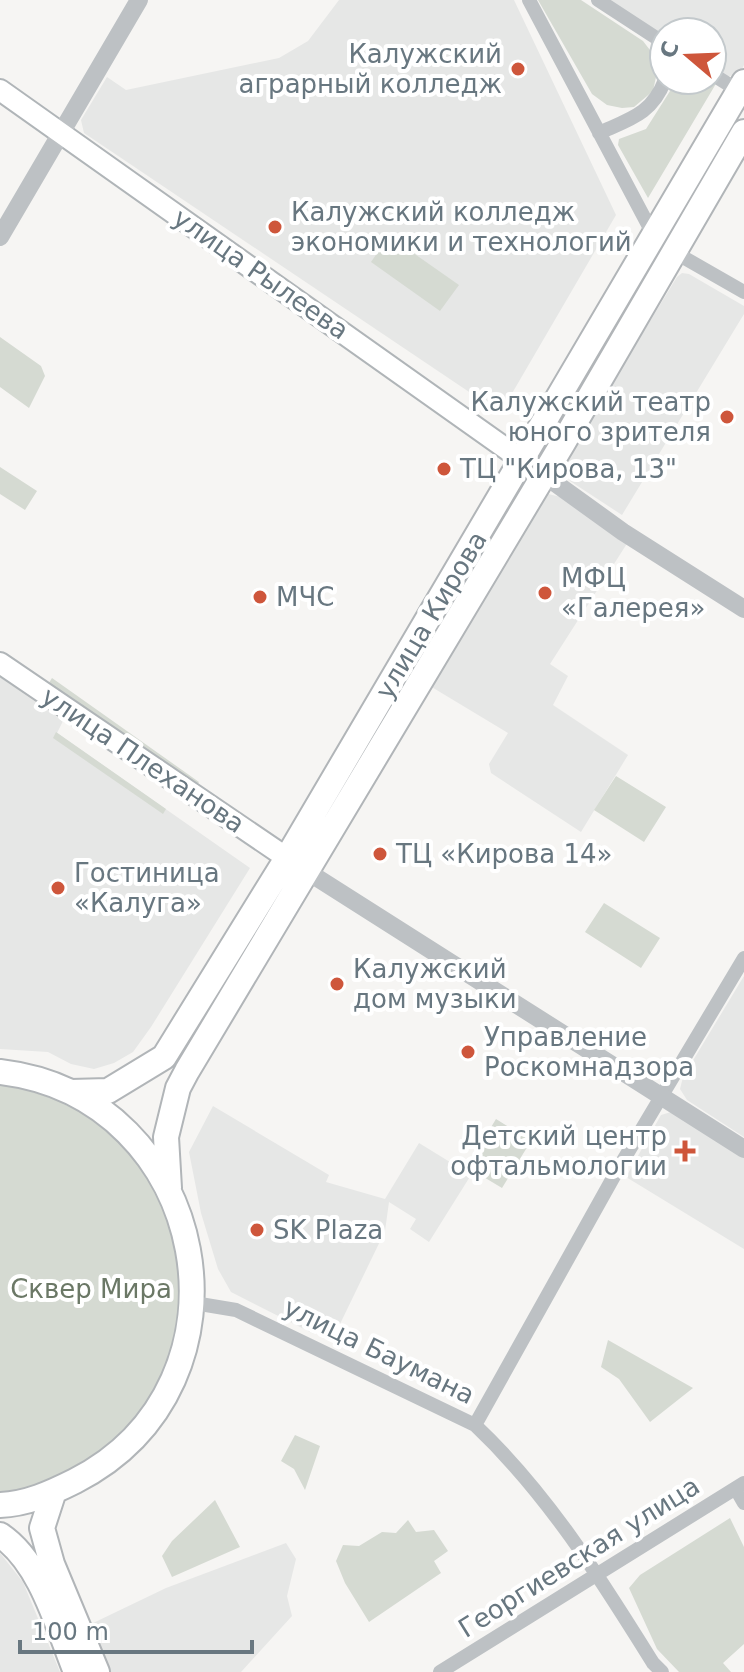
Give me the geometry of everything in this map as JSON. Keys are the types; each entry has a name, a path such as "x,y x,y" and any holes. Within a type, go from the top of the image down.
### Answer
{"main road":[{"name":"улица Кирова","path":"71,1092 108,1091 164,1057 287,858 741,86"},
{"name":"улица Рылеева","path":"0,90 522,460"},
{"name":"улица Кирова","path":"169,1188 166,1137 178,1088 544,475 744,132"},
{"path":"522,460 544,475"},
{"name":"улица Плеханова","path":"0,663 287,858"},
{"path":"287,858 308,872"},
{"path":"0,1072 22,1075 71,1092 99,1108 146,1152 179,1209 190,1250 194,1303 175,1376 154,1413 126,1445 92,1472 54,1491 17,1505 0,1505"},
{"path":"54,1491 42,1528 52,1564 97,1672"},
{"path":"0,1535 10,1541 34,1571 76,1672"}],"street":[{"path":"0,237 139,0"},
{"path":"529,0 654,236"},
{"path":"598,0 648,33"},
{"path":"599,133 638,115 655,103 658,96"},
{"path":"674,252 744,292"},
{"path":"544,475 623,532 744,609"},
{"path":"308,872 744,1149"},
{"path":"475,1425 661,1095 744,958"},
{"name":"улица Баумана","path":"194,1303 236,1310 475,1425 523,1474 596,1573 653,1663 662,1672"},
{"path":"740,1486 744,1503"},
{"name":"Георгиевская улица","path":"440,1672 740,1486"}],"shaded area":[{"path":"339,0 514,0 616,215 504,407 493,408 84,133 81,120 107,77 126,90 279,58 308,41"},
{"path":"608,0 744,0 744,65 741,71 728,77 728,16 648,16 648,26"},
{"path":"682,273 689,274 744,306 744,314 622,515 570,481 564,469 567,457"},
{"path":"548,494 561,497 628,542 550,664 568,676 553,705 628,755 581,832 491,773 489,764 508,733 430,686 541,499"},
{"path":"0,677 63,721 57,733 250,868 133,1052 114,1063 94,1069 71,1064 48,1052 0,1049"},
{"path":"744,976 744,1137 687,1100 680,1089 683,1077"},
{"path":"213,1106 329,1175 326,1182 385,1199 419,1143 471,1175 429,1242 410,1229 416,1219 389,1202 385,1231 340,1324 314,1334 231,1292 218,1269 201,1213 189,1152"},
{"path":"671,1112 744,1158 744,1249 626,1177 661,1115"},
{"path":"286,1543 296,1559 287,1596 292,1616 241,1672 110,1672 89,1625 166,1588"},
{"path":"0,1553 23,1582 60,1672 0,1672"}],"green space":[{"path":"538,0 581,0 643,41 648,48 648,95 634,107 607,105 592,94"},
{"path":"667,96 709,96 648,198 618,145 619,139 646,129"},
{"path":"389,236 459,285 440,311 371,262"},
{"path":"0,337 41,366 45,376 29,408 0,387"},
{"path":"0,467 37,491 25,510 0,494"},
{"path":"52,678 199,782 195,789 47,686"},
{"path":"56,732 166,809 163,814 53,738"},
{"path":"616,776 666,807 644,842 594,810"},
{"path":"604,903 660,938 641,968 585,932"},
{"name":"Сквер Мира","path":"0,1081 81,1108 116,1134 164,1200 183,1280 181,1321 171,1360 153,1397 129,1429 65,1477 0,1497"},
{"path":"496,1119 531,1141 502,1188 467,1167"},
{"path":"608,1340 693,1388 650,1422 619,1379 601,1367"},
{"path":"295,1435 320,1446 305,1490 294,1469 281,1461"},
{"path":"215,1500 240,1547 172,1577 162,1556 172,1541"},
{"path":"730,1518 744,1547 744,1644 723,1663 731,1672 679,1672 657,1649 629,1588 640,1575"},
{"path":"408,1520 416,1532 434,1530 448,1551 434,1561 441,1573 369,1622 345,1583 336,1561 343,1545 359,1546 382,1532 396,1533"}],"place":[{"name":"Калужский аграрный колледж","path":"518,69"},
{"name":"Калужский колледж экономики и технологий","path":"275,227"},
{"name":"Калужский театр юного зрителя","path":"727,417"},
{"name":"ТЦ \"Кирова, 13\"","path":"444,469"},
{"name":"МФЦ «Галерея»","path":"545,593"},
{"name":"МЧС","path":"260,597"},
{"name":"ТЦ «Кирова 14»","path":"380,854"},
{"name":"Гостиница «Калуга»","path":"58,888"},
{"name":"Калужский дом музыки","path":"337,984"},
{"name":"Управление Роскомнадзора","path":"468,1052"},
{"name":"Детский центр офтальмологии","path":"685,1151"},
{"name":"SK Plaza","path":"257,1230"}]}
